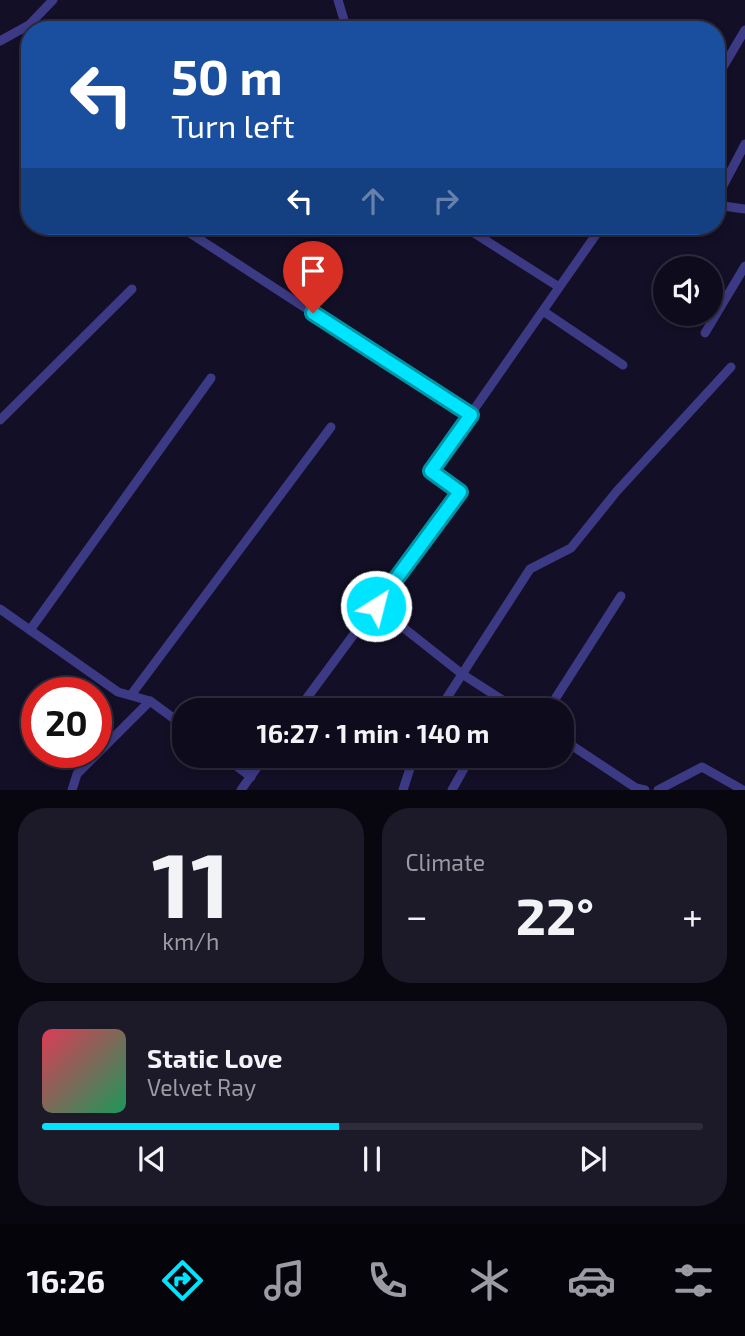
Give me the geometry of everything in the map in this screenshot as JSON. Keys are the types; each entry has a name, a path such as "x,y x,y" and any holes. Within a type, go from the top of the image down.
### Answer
{"lane":[{"path":"33,21 53,0"},
{"path":"338,0 344,21"},
{"path":"0,41 21,29"},
{"path":"725,64 745,30"},
{"path":"725,182 745,144"},
{"path":"725,206 745,209"},
{"path":"192,235 471,415"},
{"path":"477,235 559,287"},
{"path":"307,698 460,492 431,471 596,235"},
{"path":"705,333 745,266"},
{"path":"0,420 132,289"},
{"path":"543,311 623,365"},
{"path":"447,698 530,569 570,548 617,491 731,367"},
{"path":"30,630 211,377"},
{"path":"131,695 331,427"},
{"path":"556,698 621,596"},
{"path":"376,606 462,674 498,698"},
{"path":"0,609 118,692 150,701 172,717"},
{"path":"72,790 77,774 150,701"},
{"path":"574,747 636,788 645,790"},
{"path":"658,790 702,767 743,790"},
{"path":"239,768 251,777"},
{"path":"241,790 257,768"},
{"path":"403,790 410,768"},
{"path":"452,790 464,768"}],"route":[{"path":"313,313 471,415 431,471 460,492 376,606"}]}
